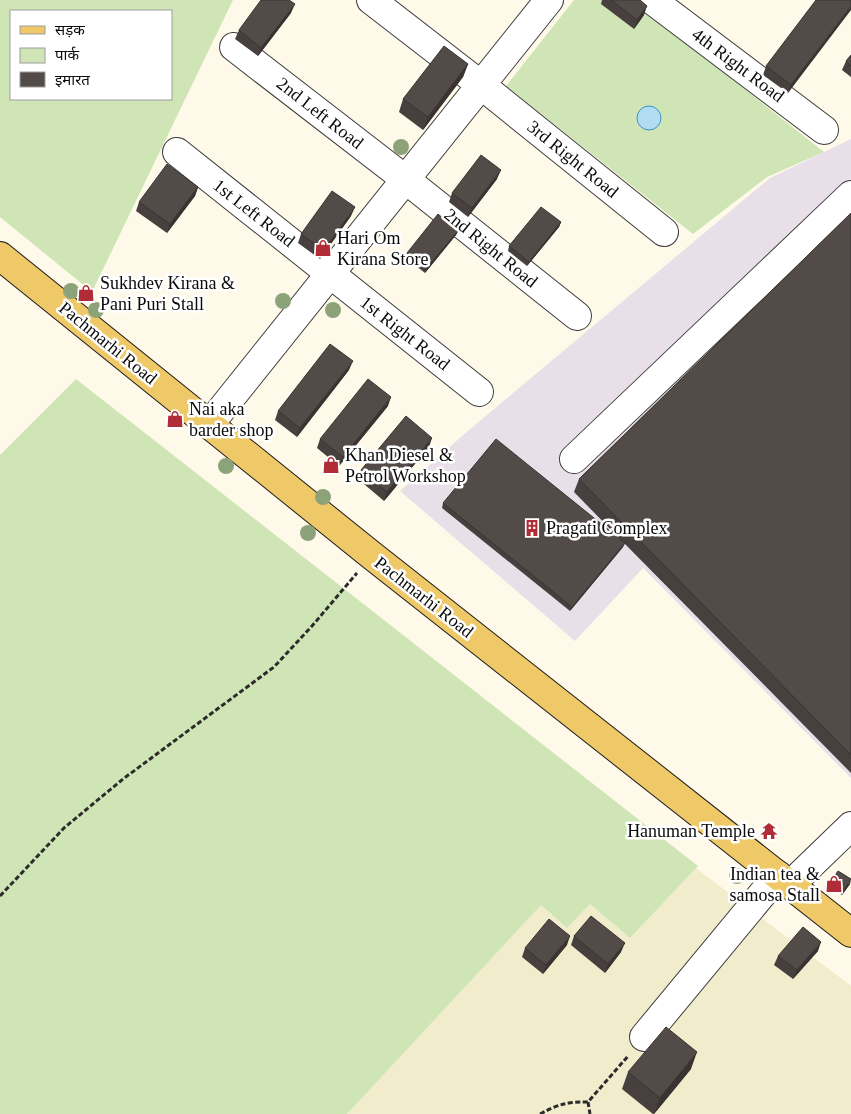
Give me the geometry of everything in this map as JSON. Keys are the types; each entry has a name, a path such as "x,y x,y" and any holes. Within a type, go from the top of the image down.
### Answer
{"main road":[{"name":"Pachmarhi Road","path":"0,256 370,554 851,933"}],"street":[{"name":"3rd Right Road","path":"371,0 481,85 664,232"},
{"path":"209,425 549,0"},
{"name":"4th Right Road","path":"652,0 824,130"},
{"name":"2nd Left Road","path":"234,47 406,180"},
{"name":"1st Left Road","path":"177,152 330,274"},
{"name":"2nd Right Road","path":"406,180 577,316"},
{"path":"574,459 851,194"},
{"name":"1st Right Road","path":"330,274 479,392"},
{"path":"644,1037 784,880 851,826"}],"path":[{"path":"0,896 64,828 123,778 274,667 349,584 370,554"},
{"path":"540,1114 557,1105 568,1102 588,1102 644,1037"},
{"path":"588,1102 590,1114"}],"shaded area":[{"path":"851,139 851,778 643,568 575,641 400,491 469,430 770,178"},
{"path":"696,868 851,986 851,1114 347,1114 541,905 567,928 590,904 630,938"}],"green space":[{"path":"0,0 233,0 92,292 0,217"},
{"path":"574,0 632,0 824,152 767,177 693,234 506,86"},
{"path":"76,379 698,866 630,938 590,904 567,928 541,905 347,1114 0,1114 0,455"}],"water":[{"path":"649,106 654,107 660,113 660,123 654,129 649,130 644,129 638,123 637,118 638,113 644,107"}],"building":[{"path":"261,0 289,0 295,4 261,48 239,30"},
{"path":"611,0 640,0 647,6 637,20"},
{"path":"816,0 851,0 851,6 791,85 766,66"},
{"path":"444,46 468,64 428,117 403,99"},
{"path":"851,55 851,66 846,61"},
{"path":"481,155 501,170 472,208 452,193"},
{"path":"167,164 198,187 170,224 139,202"},
{"path":"332,191 355,207 324,250 301,234"},
{"path":"541,207 561,222 529,262 509,246"},
{"path":"851,213 851,755 579,479"},
{"path":"438,214 458,231 426,269 407,253"},
{"path":"330,344 353,361 300,428 278,411"},
{"path":"368,379 391,397 343,457 320,439"},
{"path":"406,416 432,438 387,492 361,470"},
{"name":"Pragati Complex","path":"496,439 625,543 572,607 443,503"},
{"path":"838,871 851,879 844,890 831,882"},
{"path":"591,916 625,943 608,964 574,936"},
{"path":"549,919 570,936 546,965 525,948"},
{"path":"803,927 821,942 797,970 778,956"},
{"path":"666,1027 697,1052 660,1098 628,1072"}],"place":[{"name":"Hari Om Kirana Store","path":"323,248"},
{"name":"Sukhdev Kirana & Pani Puri Stall","path":"86,293"},
{"name":"Nai aka barder shop","path":"175,419"},
{"name":"Khan Diesel & Petrol Workshop","path":"331,465"},
{"name":"Pragati Complex","path":"532,528"},
{"name":"Hanuman Temple","path":"769,831"},
{"name":"Indian tea & samosa Stall","path":"834,884"}]}
